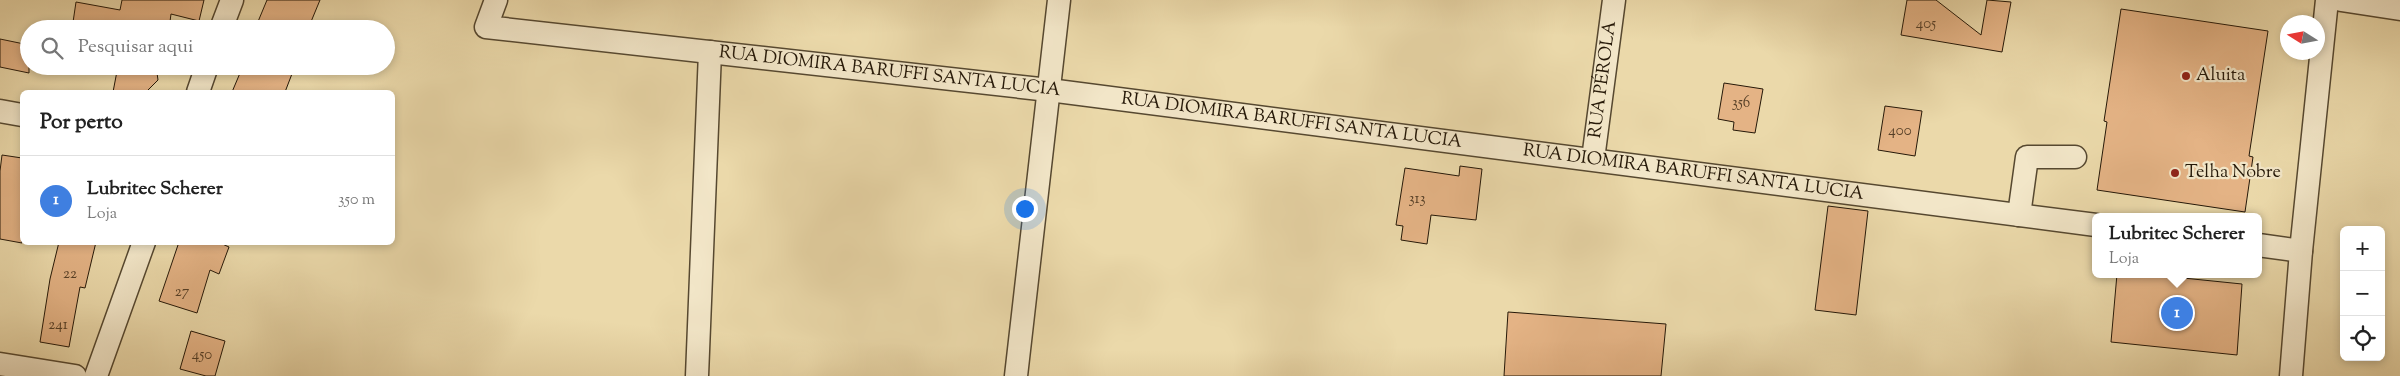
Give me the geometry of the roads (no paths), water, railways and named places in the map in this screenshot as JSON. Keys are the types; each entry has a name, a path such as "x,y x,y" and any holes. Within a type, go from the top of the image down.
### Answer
{"street":[{"path":"224,20 232,0"},
{"name":"RUA DIOMIRA BARUFFI SANTA LUCIA","path":"496,0 486,27 1049,90 2092,224"},
{"path":"1016,376 1060,0"},
{"name":"RUA PÉROLA","path":"1593,159 1614,0"},
{"path":"2291,376 2301,250 2327,0"},
{"path":"2341,0 2400,9"},
{"path":"697,376 710,52"},
{"path":"199,90 205,75"},
{"path":"0,111 20,115"},
{"path":"2019,215 2026,157 2075,157"},
{"path":"96,376 143,245"},
{"path":"2262,245 2301,250"},
{"path":"0,364 75,376"}],"place":[{"name":"Aluita","path":"2186,76"},
{"name":"Telha Nobre","path":"2175,173"},
{"name":"Lubritec Scherer","path":"2177,313"}]}
